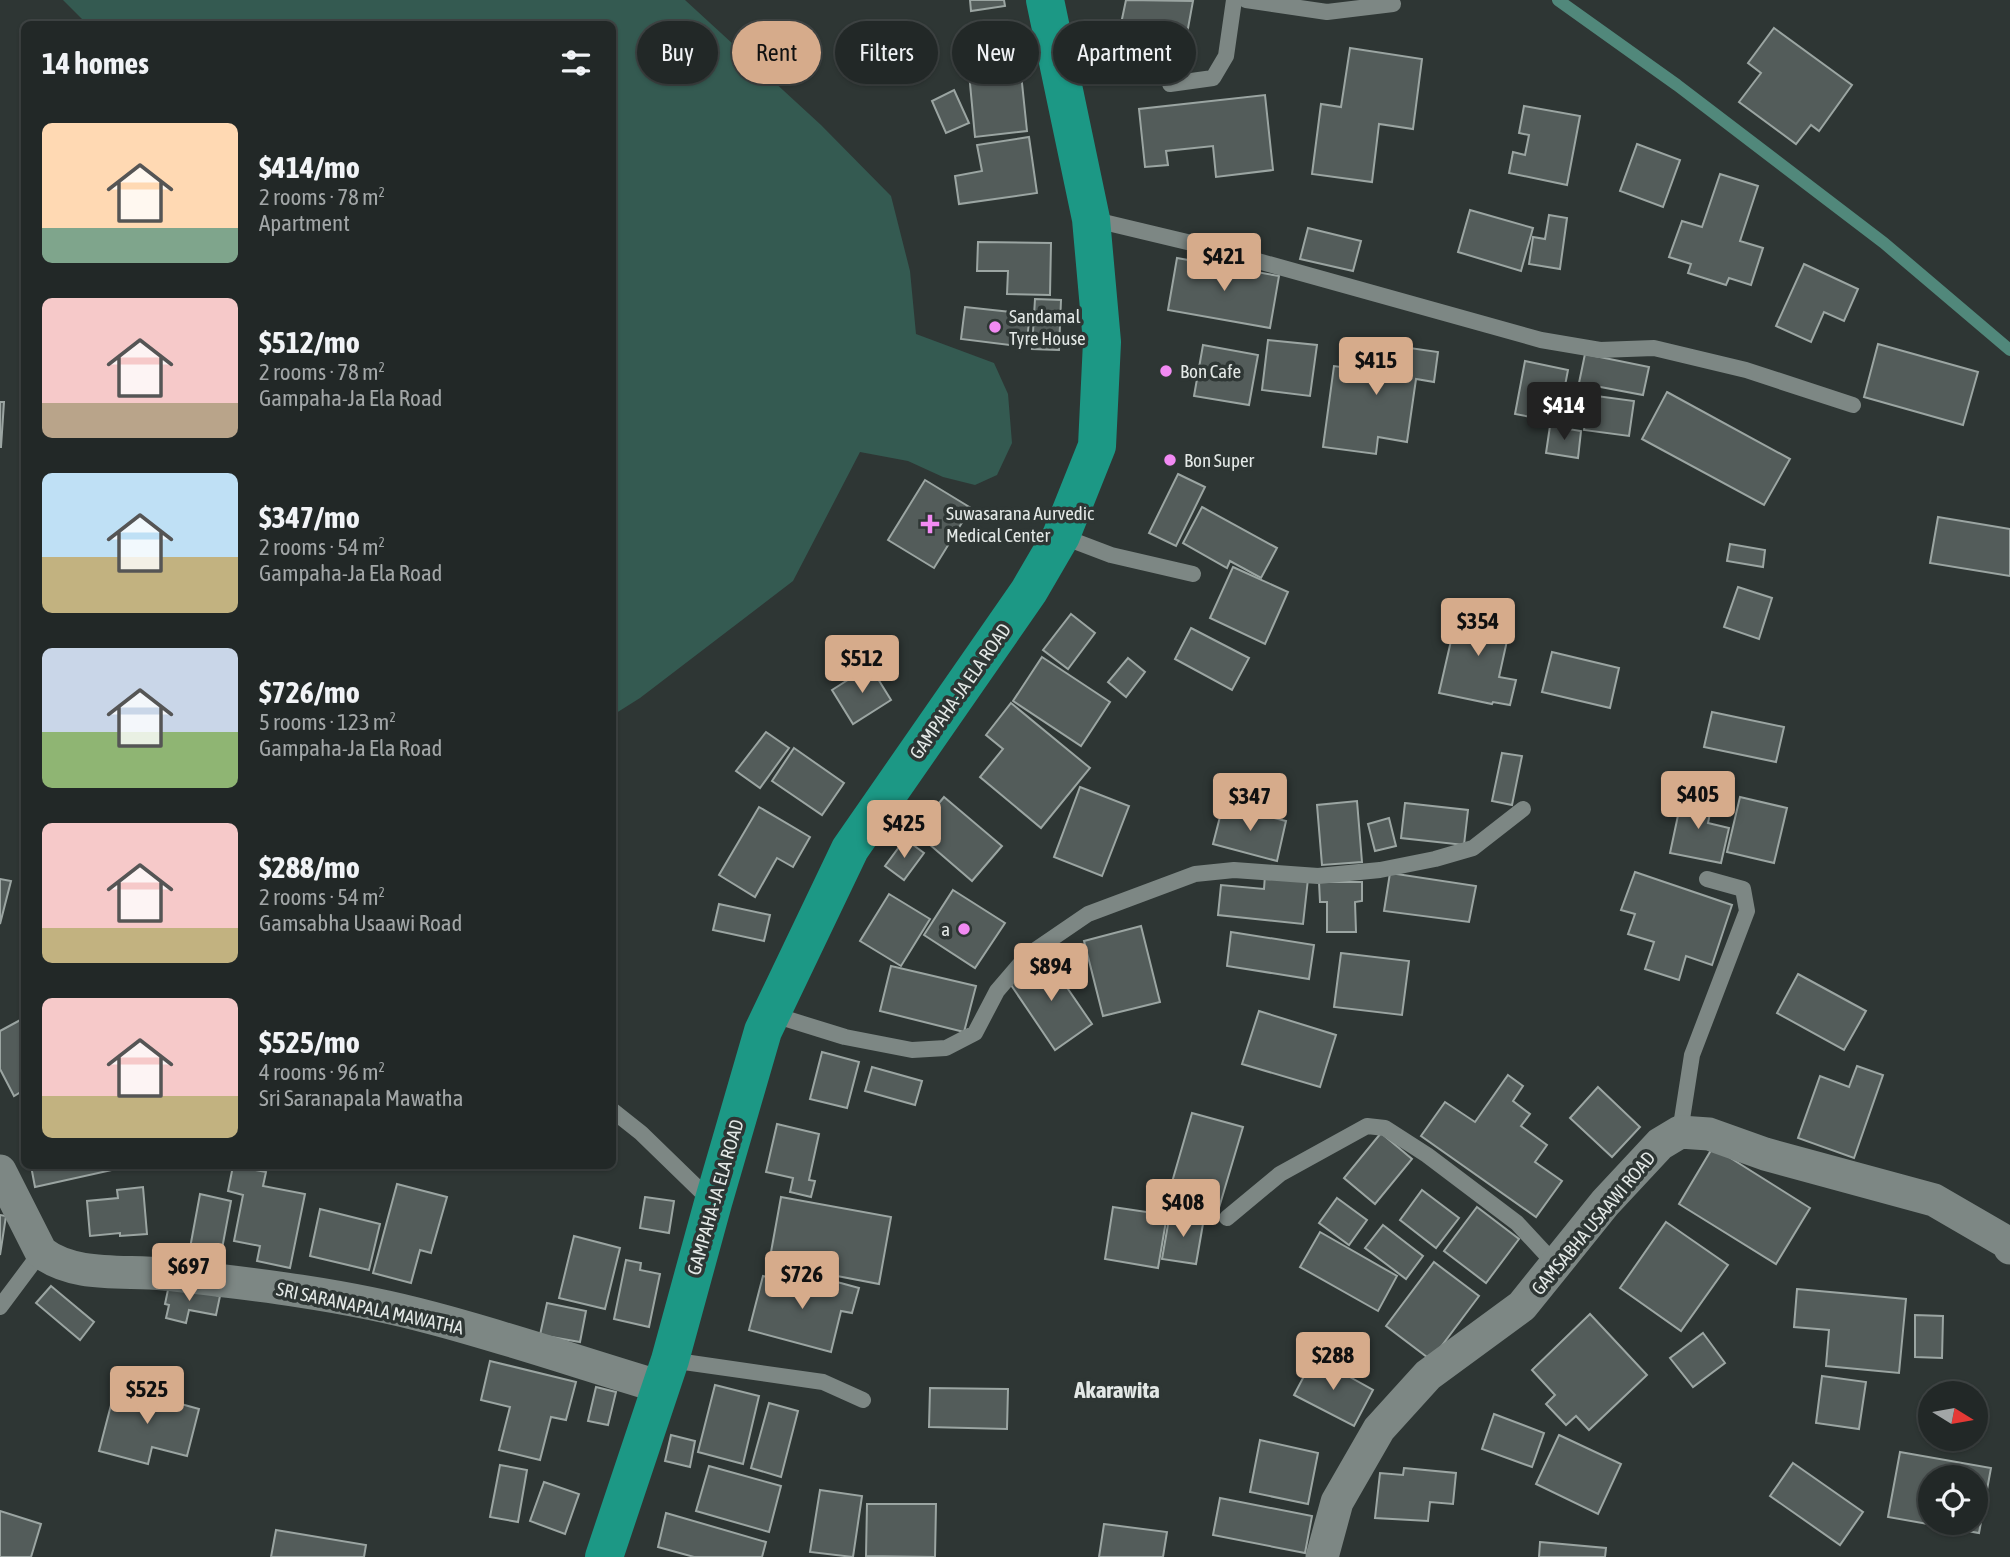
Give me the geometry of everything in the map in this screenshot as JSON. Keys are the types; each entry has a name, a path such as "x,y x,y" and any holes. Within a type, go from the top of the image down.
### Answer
{"highway":[{"name":"GAMPAHA-JA ELA ROAD","path":"604,1557 666,1373 763,1031 850,849 1029,591 1061,536 1097,446 1102,342 1091,219 1045,0"}],"street":[{"path":"1680,1132 1709,1134 1765,1154 1934,1200 2008,1243 2010,1248"},
{"name":"GAMSABHA USAAWI ROAD","path":"1322,1557 1337,1502 1379,1429 1428,1375 1522,1306 1605,1203 1660,1144 1680,1132"},
{"path":"0,1171 41,1252"},
{"name":"SRI SARANAPALA MAWATHA","path":"41,1252 52,1261 65,1266 146,1272 310,1293 430,1317 666,1373"}],"lane":[{"path":"1196,80 1213,78 1226,56 1234,0"},
{"path":"1246,0 1327,12 1393,4"},
{"path":"1091,219 1204,246 1541,340 1600,350 1654,348 1746,370 1853,405"},
{"path":"1061,536 1111,555 1193,574"},
{"path":"771,1014 845,1037 912,1050 946,1048 975,1033 997,991 1028,955 1088,914 1195,874 1234,870 1318,876 1380,870 1435,859 1473,848 1523,809"},
{"path":"1680,1132 1692,1055 1747,911 1743,889 1707,879"},
{"path":"616,1113 641,1133 713,1203"},
{"path":"1227,1217 1280,1174 1367,1126 1385,1128 1427,1155 1517,1223 1556,1265"},
{"path":"0,1307 41,1252"},
{"path":"666,1373 823,1382 863,1400"}],"green space":[{"path":"63,0 685,0 708,21 637,21 637,84 718,84 718,30 732,43 732,84 776,84 891,196 910,271 916,334 994,363 1008,394 1012,443 997,475 975,485 943,477 908,461 860,452 793,581 640,698 616,713 616,21 84,21"}],"building":[{"path":"970,0 1004,0 1005,6 971,11"},
{"path":"1126,0 1193,1 1189,21 1122,21"},
{"path":"1774,28 1852,85 1819,131 1811,125 1796,144 1739,102 1761,73 1748,63"},
{"path":"1350,48 1422,59 1413,129 1379,124 1372,182 1312,174 1321,104 1341,107"},
{"path":"970,84 1022,84 1027,131 975,137"},
{"path":"954,90 969,123 946,133 932,101"},
{"path":"1265,95 1273,170 1216,177 1213,146 1166,151 1168,165 1145,167 1139,109"},
{"path":"1524,106 1580,116 1567,185 1509,173 1513,152 1525,155 1529,135 1519,133"},
{"path":"1029,137 1037,193 959,204 955,176 982,171 977,145"},
{"path":"1637,144 1680,160 1663,207 1620,191"},
{"path":"1720,174 1758,186 1740,241 1763,248 1751,285 1729,278 1726,285 1688,273 1691,264 1669,257 1682,221 1702,227"},
{"path":"1470,210 1533,228 1521,271 1458,252"},
{"path":"1549,215 1567,218 1560,269 1529,264 1533,237 1545,239"},
{"path":"1308,228 1361,241 1353,271 1300,259"},
{"path":"978,242 1051,243 1050,295 1007,294 1008,271 977,271"},
{"path":"1177,258 1279,276 1270,328 1168,310"},
{"path":"1804,264 1858,289 1844,321 1824,312 1811,342 1776,326"},
{"path":"1035,299 1061,300 1059,350 1032,349"},
{"name":"Sandamal Tyre House","path":"965,307 1030,314 1026,347 961,339"},
{"path":"1268,340 1317,345 1310,396 1262,390"},
{"path":"1368,342 1438,352 1434,382 1416,379 1407,442 1378,437 1376,454 1323,447 1334,366 1364,370"},
{"path":"1878,344 1978,372 1963,425 1864,397"},
{"path":"1203,345 1258,355 1249,405 1194,396"},
{"path":"1585,354 1649,367 1643,395 1579,383"},
{"path":"1525,361 1568,370 1558,422 1515,414"},
{"path":"1667,392 1790,459 1764,505 1642,439"},
{"path":"1589,395 1634,401 1629,436 1584,430"},
{"path":"0,402 4,402 1,447 0,447"},
{"path":"1550,426 1581,431 1578,458 1546,453"},
{"path":"1178,474 1205,487 1176,546 1149,533"},
{"name":"Suwasarana Aurvedic Medical Center","path":"925,480 971,508 934,568 888,540"},
{"path":"1202,507 1277,548 1261,578 1230,561 1227,568 1183,543"},
{"path":"1938,517 2010,529 2010,576 1930,563"},
{"path":"1730,544 1765,550 1763,567 1727,561"},
{"path":"1233,567 1288,592 1265,644 1210,618"},
{"path":"1738,587 1772,598 1759,639 1724,627"},
{"path":"1459,606 1512,618 1499,677 1516,680 1510,705 1439,693"},
{"path":"1071,614 1095,633 1068,669 1043,650"},
{"path":"1191,628 1249,658 1232,690 1175,659"},
{"path":"1552,652 1619,668 1610,708 1542,692"},
{"path":"1042,657 1110,702 1081,746 1013,701"},
{"path":"1128,658 1145,672 1126,697 1108,682"},
{"path":"870,666 891,700 853,724 832,690"},
{"path":"1011,703 1090,768 1041,828 980,777 1003,749 986,735"},
{"path":"1712,712 1784,727 1776,762 1704,747"},
{"path":"766,732 789,748 760,788 736,771"},
{"path":"794,748 844,783 822,815 772,781"},
{"path":"1502,753 1522,756 1512,805 1492,801"},
{"path":"1080,787 1129,806 1102,876 1054,857"},
{"path":"1683,792 1713,798 1708,823 1729,828 1721,863 1670,853"},
{"path":"944,797 1002,846 972,881 915,832"},
{"path":"1740,797 1787,808 1774,863 1727,852"},
{"path":"1357,801 1362,862 1322,865 1317,805"},
{"path":"1405,803 1468,810 1464,845 1401,838"},
{"path":"1223,805 1286,821 1277,861 1213,844"},
{"path":"759,807 810,837 793,867 777,858 755,897 719,875"},
{"path":"1389,818 1396,846 1375,851 1368,824"},
{"path":"905,839 924,853 904,880 885,866"},
{"path":"1635,872 1732,905 1712,965 1686,956 1679,980 1645,969 1654,942 1628,934 1635,914 1621,910"},
{"path":"1390,873 1476,886 1469,922 1384,911"},
{"path":"1265,875 1308,879 1303,924 1218,915 1221,885 1264,889"},
{"path":"0,879 11,881 0,924"},
{"path":"1319,882 1362,882 1362,901 1355,902 1356,932 1327,932 1327,902 1320,902"},
{"name":"a","path":"953,890 1005,923 975,968 924,935"},
{"path":"889,894 930,919 901,966 860,941"},
{"path":"719,904 770,915 764,941 713,930"},
{"path":"1141,926 1160,1002 1103,1016 1084,941"},
{"path":"1231,932 1314,945 1309,979 1227,966"},
{"path":"1341,953 1409,961 1402,1015 1334,1007"},
{"path":"1046,957 1092,1024 1055,1050 1009,982"},
{"path":"891,966 976,986 964,1032 880,1011"},
{"path":"1798,974 1866,1011 1844,1050 1777,1013"},
{"path":"1259,1011 1336,1035 1320,1087 1242,1064"},
{"path":"21,1020 21,1092 14,1096 0,1069 0,1031"},
{"path":"822,1052 859,1062 847,1108 810,1099"},
{"path":"1857,1066 1883,1075 1854,1158 1798,1138 1820,1076 1849,1087"},
{"path":"872,1067 922,1081 915,1105 865,1091"},
{"path":"1508,1075 1523,1086 1513,1101 1530,1114 1521,1126 1547,1145 1535,1162 1562,1181 1536,1217 1421,1136 1445,1102 1475,1122"},
{"path":"1598,1087 1640,1127 1612,1157 1570,1118"},
{"path":"1192,1113 1243,1127 1218,1211 1168,1196"},
{"path":"777,1124 819,1134 809,1180 815,1181 811,1197 790,1192 793,1178 766,1172"},
{"path":"1381,1133 1412,1159 1375,1204 1344,1178"},
{"path":"1713,1147 1810,1208 1776,1264 1679,1204"},
{"path":"32,1169 116,1169 35,1187"},
{"path":"232,1169 250,1169 266,1172 263,1186 305,1194 290,1268 257,1261 260,1246 234,1241 243,1195 228,1191"},
{"path":"397,1184 447,1197 431,1253 420,1250 411,1283 373,1273"},
{"path":"143,1187 147,1234 90,1236 87,1201 118,1198 117,1190"},
{"path":"1422,1190 1459,1218 1436,1248 1400,1220"},
{"path":"200,1194 231,1201 221,1254 190,1248"},
{"path":"645,1197 674,1201 669,1233 640,1228"},
{"path":"781,1197 891,1217 879,1284 769,1263"},
{"path":"1337,1198 1367,1220 1349,1245 1319,1223"},
{"path":"1113,1207 1167,1215 1158,1268 1105,1259"},
{"path":"1477,1207 1519,1239 1486,1283 1444,1251"},
{"path":"320,1209 380,1224 369,1270 310,1256"},
{"path":"1170,1213 1204,1218 1196,1264 1162,1259"},
{"path":"0,1215 6,1216 0,1255"},
{"path":"1666,1222 1728,1265 1681,1331 1620,1288"},
{"path":"1383,1225 1423,1256 1406,1279 1365,1248"},
{"path":"1320,1232 1397,1276 1378,1311 1300,1267"},
{"path":"574,1236 620,1248 605,1309 559,1298"},
{"path":"626,1260 641,1263 640,1270 660,1274 649,1327 614,1319"},
{"path":"1434,1262 1479,1296 1431,1360 1386,1326"},
{"path":"763,1276 812,1288 815,1276 859,1288 852,1313 841,1311 831,1352 749,1330"},
{"path":"169,1285 220,1296 216,1315 189,1310 186,1323 166,1318 169,1305 165,1304"},
{"path":"51,1286 94,1322 80,1340 36,1303"},
{"path":"1797,1289 1906,1299 1899,1373 1826,1366 1829,1330 1794,1327"},
{"path":"547,1303 586,1311 580,1342 540,1335"},
{"path":"1590,1314 1647,1375 1589,1430 1576,1416 1566,1425 1546,1404 1555,1395 1532,1370"},
{"path":"1915,1315 1943,1316 1942,1358 1915,1357"},
{"path":"1703,1333 1725,1363 1693,1387 1670,1358"},
{"path":"1314,1357 1373,1390 1354,1426 1294,1395"},
{"path":"490,1361 576,1382 566,1420 551,1417 540,1460 499,1450 510,1407 481,1400"},
{"path":"1822,1376 1866,1382 1859,1429 1816,1423"},
{"path":"715,1385 759,1396 743,1464 698,1452"},
{"path":"116,1386 199,1409 187,1456 152,1447 148,1464 99,1451"},
{"path":"596,1387 616,1392 608,1425 588,1421"},
{"path":"930,1388 1008,1389 1007,1429 929,1427"},
{"path":"769,1403 798,1411 781,1477 751,1468"},
{"path":"1494,1414 1544,1433 1532,1467 1482,1449"},
{"path":"671,1435 695,1441 690,1467 665,1461"},
{"path":"1559,1435 1621,1464 1598,1514 1536,1484"},
{"path":"1260,1440 1318,1453 1308,1504 1250,1492"},
{"path":"1900,1452 1974,1465 1918,1465 1918,1522 1888,1517"},
{"path":"1793,1463 1863,1512 1840,1545 1770,1496"},
{"path":"500,1465 527,1470 518,1522 490,1517"},
{"path":"709,1466 781,1486 769,1532 696,1511"},
{"path":"1404,1468 1456,1473 1453,1504 1430,1502 1428,1521 1375,1518 1380,1473 1403,1475"},
{"path":"544,1482 579,1494 565,1534 530,1521"},
{"path":"820,1490 862,1496 853,1557 810,1552"},
{"path":"1220,1498 1312,1516 1305,1553 1213,1535"},
{"path":"867,1504 936,1504 935,1557 866,1556"},
{"path":"0,1511 41,1524 31,1557 0,1557"},
{"path":"666,1513 766,1542 762,1557 694,1557 658,1547"},
{"path":"1104,1524 1167,1532 1163,1557 1099,1557"},
{"path":"276,1530 366,1545 364,1557 271,1557"},
{"path":"1540,1542 1606,1548 1605,1557 1539,1557"}],"waterway":[{"path":"1558,0 1677,85 1884,243 2010,350"}],"place":[{"name":"Sandamal Tyre House","path":"995,327"},
{"name":"Bon Cafe","path":"1166,371"},
{"name":"Bon Super","path":"1170,460"},
{"name":"Suwasarana Aurvedic Medical Center","path":"930,524"},
{"name":"a","path":"964,929"}],"district":[{"name":"Akarawita","path":"1117,1390"}]}
